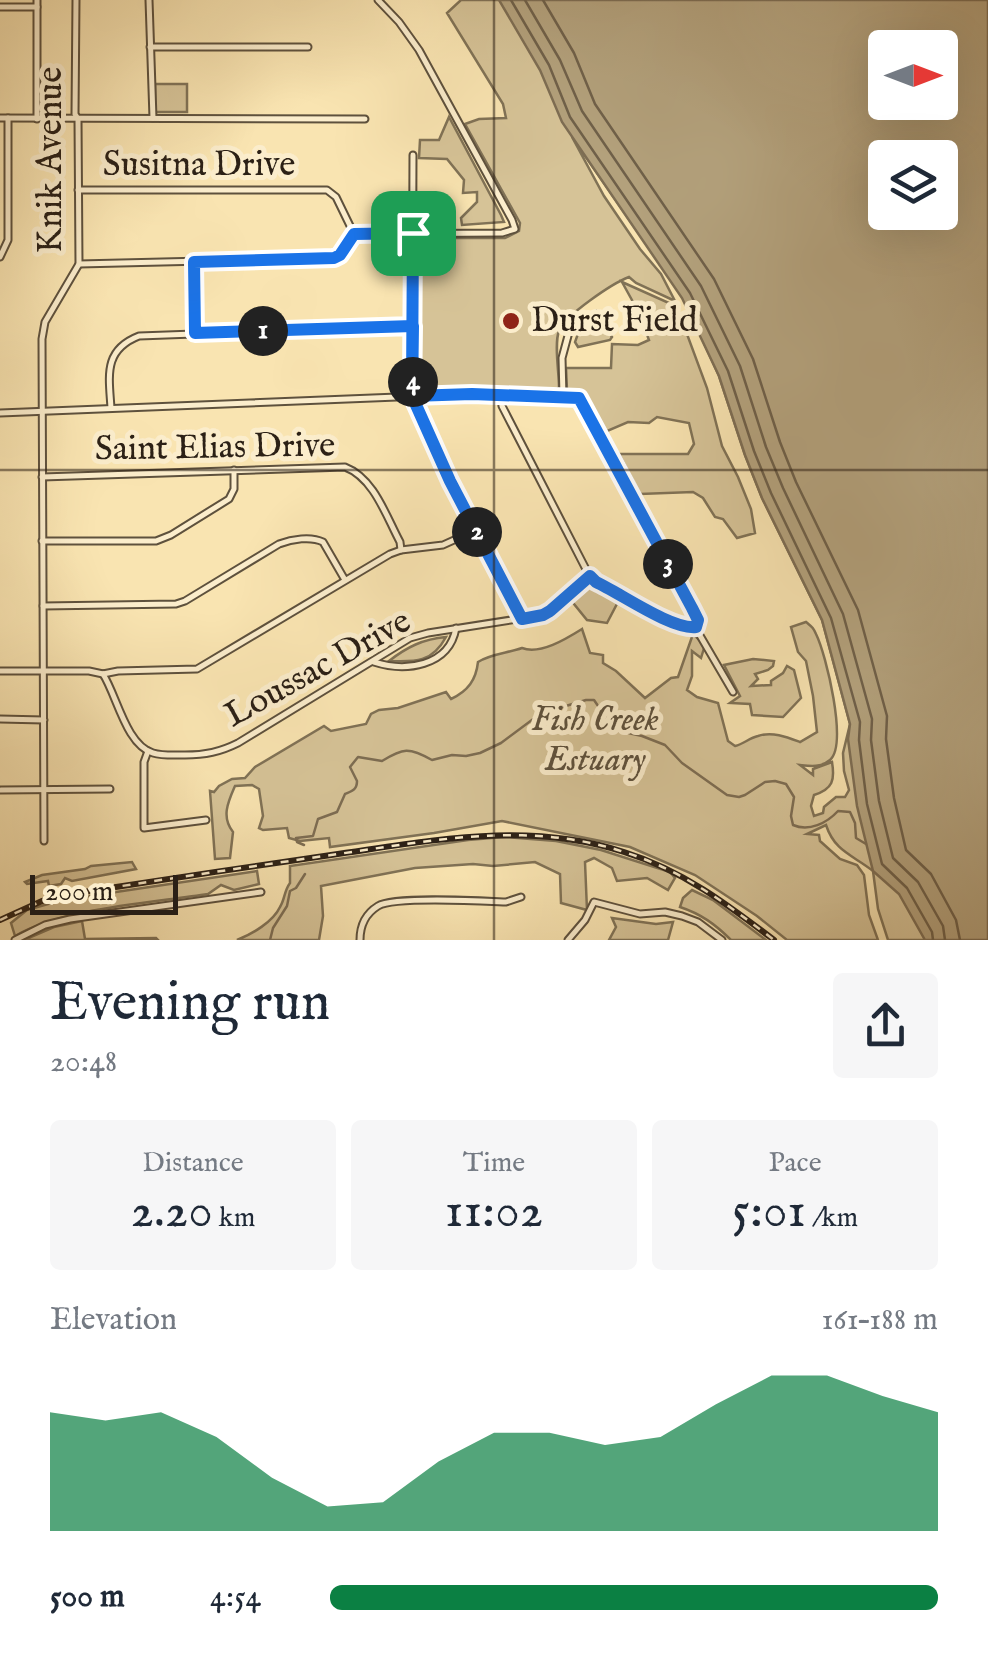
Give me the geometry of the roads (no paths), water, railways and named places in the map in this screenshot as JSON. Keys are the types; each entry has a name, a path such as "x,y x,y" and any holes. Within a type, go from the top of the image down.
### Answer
{"street":[{"name":"Knik Avenue","path":"44,842 43,328 79,264 76,0"},
{"path":"149,0 152,118"},
{"path":"79,264 334,258 354,234 502,233 515,229 418,50 378,0"},
{"path":"0,7 36,4 37,119"},
{"path":"150,46 308,46"},
{"path":"0,257 8,240 4,118 365,119"},
{"path":"413,155 412,396 440,460 522,619"},
{"name":"Susitna Drive","path":"78,190 327,190 336,197 354,234"},
{"path":"194,262 195,333"},
{"path":"111,408 110,365 123,344 138,336 413,326"},
{"path":"563,396 563,348 568,332"},
{"path":"501,395 502,406 590,576 651,612 688,628 696,627"},
{"path":"0,413 412,396 579,398 733,692"},
{"name":"Saint Elias Drive","path":"42,478 340,466 355,471 368,483 401,550"},
{"path":"42,541 160,540 229,499 234,489 234,470"},
{"path":"0,671 104,674 197,669 401,550 438,547 476,530"},
{"path":"42,606 181,603 292,540 323,542 345,580"},
{"name":"Loussac Drive","path":"148,752 202,755 230,748 410,638 543,615 590,576"},
{"path":"372,661 388,666 429,663 451,644 456,628"},
{"path":"104,674 133,737 148,752 144,762 144,828 206,820"},
{"path":"0,719 44,720"},
{"path":"2,790 110,789"},
{"path":"15,940 45,925 70,919 261,892"},
{"path":"360,940 368,914 386,902 506,902 520,896"},
{"path":"568,940 594,902 640,914 666,912 682,916 698,922 722,940"}],"water":[{"path":"499,0 988,0 988,940 925,940 899,894 873,871 857,806 848,739 850,724 822,620 762,498 719,376 682,298 562,122 540,70"}],"waterway":[{"path":"304,845 296,838 313,836 318,819 337,812 345,794 355,788 357,781 350,767 358,757 382,761 406,751 432,760 480,753 501,743 548,708 586,700 594,700 619,731 665,745 682,763 727,795 745,795 765,782 786,784 794,797 793,825 811,827 838,811 850,812 856,838 866,844"},
{"path":"270,940 290,891 305,874"}],"railway":[{"path":"0,920 42,901 83,892 405,844 515,835 588,842 645,859 703,889 774,940"}],"place":[{"name":"Durst Field","path":"511,321"}],"park label":[{"name":"Fish Creek Estuary","path":"595,740"}]}
